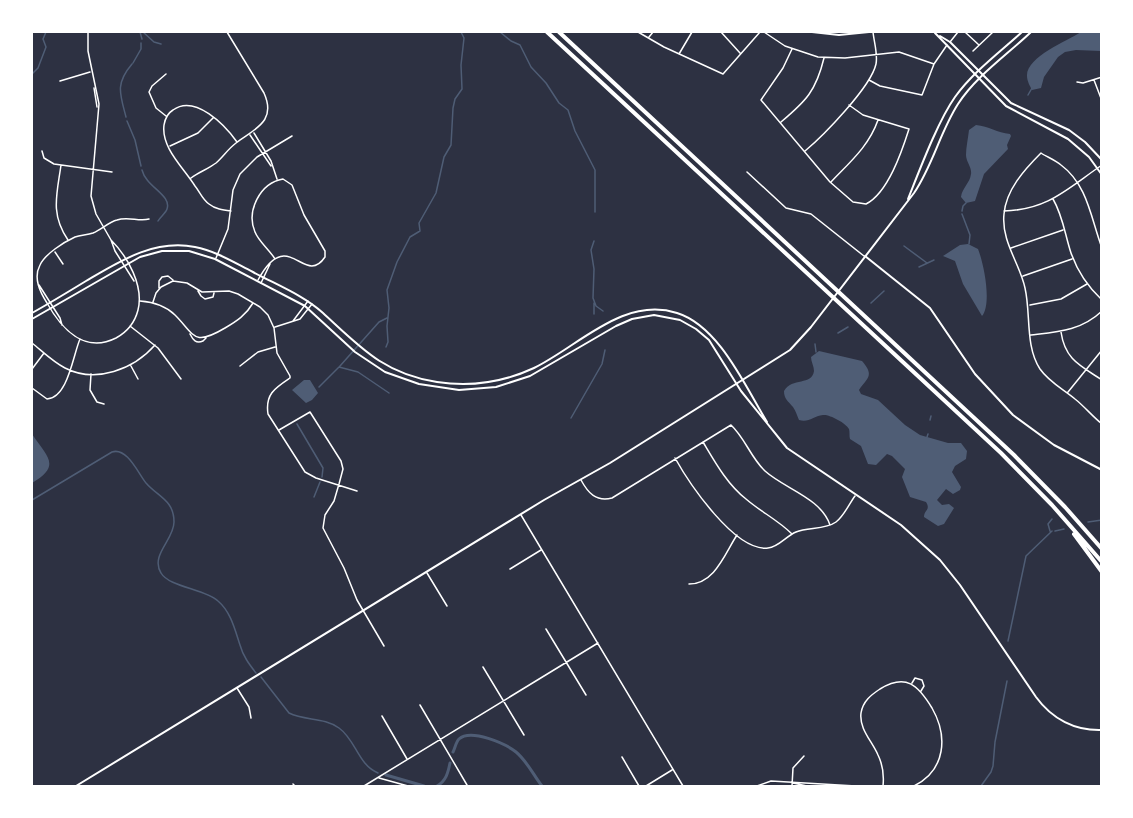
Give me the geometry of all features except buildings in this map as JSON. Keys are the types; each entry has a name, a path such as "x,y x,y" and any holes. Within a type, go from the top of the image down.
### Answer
{"highway":[{"path":"547,32 993,446 1060,514 1101,562"},
{"path":"559,32 1014,455 1101,547"},
{"path":"1060,514 1101,572"}],"main road":[{"path":"812,32 839,35 871,32"},
{"path":"929,32 935,33 949,43 1011,103 1069,130 1092,148 1101,160"},
{"path":"907,201 944,115 958,93 1022,32"},
{"path":"76,786 580,480 736,384 793,346 922,180 954,110 963,97 1031,32"},
{"path":"949,43 976,75 1011,110 1068,139 1085,153 1101,175"},
{"path":"32,313 123,259 144,250 175,245 198,248 217,254 308,301 350,340 368,354 398,371 430,381 464,384 495,381 534,368 622,316 641,310 657,309 684,315 705,328 720,345 773,432"},
{"path":"32,320 126,264 148,254 172,250 194,252 215,259 309,308 345,344 365,360 394,376 428,386 459,390 491,387 522,380 624,322 640,316 658,315 684,322 702,334 714,348 736,384 773,432 792,452 908,531 944,565 1046,710 1069,724 1083,729 1101,730"},
{"path":"865,256 930,308 975,374 1013,414 1054,445 1101,470"}],"street":[{"path":"88,32 87,46 98,99 91,196 96,214 104,227 111,240 126,264 136,282 139,300 137,313 130,326 122,334 108,341 94,342 80,339 56,320 37,282 42,260 69,241 104,227 122,219 143,221 149,219"},
{"path":"190,178 216,163 237,142 262,125 266,117 267,100 227,32"},
{"path":"638,32 679,55 723,74 760,32"},
{"path":"648,38 653,32"},
{"path":"679,55 684,42 692,32"},
{"path":"721,32 741,54"},
{"path":"764,32 792,49 824,58 906,53 934,64"},
{"path":"804,152 832,126 874,72 876,54 871,32"},
{"path":"868,80 880,86 922,95 934,64 958,32"},
{"path":"965,32 979,45"},
{"path":"973,51 993,32"},
{"path":"792,49 783,68 761,100 830,182 858,204 869,202 883,186 891,174 909,129 863,115 849,105"},
{"path":"781,122 809,96 818,82 824,58"},
{"path":"60,81 74,75 91,72"},
{"path":"166,74 148,89 156,108 166,117"},
{"path":"1077,82 1083,83 1101,77"},
{"path":"1094,79 1101,101"},
{"path":"231,211 217,209 209,204 178,164 164,131 166,117 177,107 190,105 200,108 237,142"},
{"path":"169,147 198,133 213,118"},
{"path":"830,182 863,149 871,138 878,119"},
{"path":"254,132 278,180"},
{"path":"250,135 264,153"},
{"path":"215,259 228,229 233,190 237,179 248,165 292,136"},
{"path":"42,151 47,161 112,172"},
{"path":"1101,248 1088,205 1077,182 1060,164 1041,153 1017,181 1008,198 1004,211 1005,236 1022,276 1035,357 1040,368 1050,380 1101,424"},
{"path":"61,165 56,212 59,227 69,241"},
{"path":"1004,211 1038,206 1053,200 1101,165"},
{"path":"747,172 786,208 811,214 865,256"},
{"path":"260,282 270,263 275,259 290,256 311,267 323,261 326,256 304,215 292,185 287,180 278,180 258,196 253,208 252,217 256,235 275,259"},
{"path":"1053,200 1060,214 1073,258 1088,284 1101,300"},
{"path":"1010,248 1065,230"},
{"path":"54,251 63,264"},
{"path":"1022,276 1073,258"},
{"path":"32,275 37,275"},
{"path":"160,288 159,281 162,277 168,276 198,290 214,293 232,292 265,311 274,327 279,359 290,378 272,391 267,401 268,414 305,472 316,478 357,491"},
{"path":"153,302 160,288 174,280"},
{"path":"1028,305 1062,298 1088,284"},
{"path":"198,290 206,299 213,297 214,293"},
{"path":"139,300 153,302 174,314 193,340 198,342 242,317 253,303"},
{"path":"293,322 308,301"},
{"path":"274,327 300,320 312,304"},
{"path":"1031,335 1060,331 1088,322 1101,311"},
{"path":"130,326 155,345 181,379"},
{"path":"1060,331 1066,352 1101,380"},
{"path":"190,333 207,337"},
{"path":"32,388 45,398 51,399 67,381 80,339"},
{"path":"32,343 71,370 91,374 111,372 130,365 142,358 155,345"},
{"path":"240,366 258,352 276,347"},
{"path":"1067,393 1101,350"},
{"path":"32,369 44,353"},
{"path":"130,365 138,379"},
{"path":"91,374 92,397 104,404"},
{"path":"262,399 267,401"},
{"path":"279,431 310,412 341,461 343,469 339,484 334,501 325,515 323,528 344,568 354,594 384,646"},
{"path":"580,480 595,497 605,499 617,495 731,425 765,471 821,509 830,525"},
{"path":"702,441 732,486 793,534"},
{"path":"675,458 706,506 737,535 765,549 772,548 793,534 830,525 838,520 856,495"},
{"path":"520,515 683,786"},
{"path":"689,584 696,584 717,569 737,535"},
{"path":"510,569 542,550"},
{"path":"427,572 447,606"},
{"path":"546,629 586,695"},
{"path":"364,786 598,643"},
{"path":"483,667 524,735"},
{"path":"912,684 914,679 920,679 924,684 921,691"},
{"path":"883,786 882,764 862,727 861,712 869,697 885,686 897,682 912,684 921,691 939,722 943,742 940,758 935,768 928,777 914,786"},
{"path":"237,687 249,707 251,718"},
{"path":"420,705 467,784"},
{"path":"381,716 407,760"},
{"path":"792,786 795,765 804,756"},
{"path":"622,757 639,786"},
{"path":"646,786 673,769"},
{"path":"378,777 408,786"},
{"path":"757,786 771,781 854,786"},
{"path":"792,783 807,786"}],"water":[{"path":"1081,32 1101,32 1101,51 1065,52 1058,57 1044,77 1041,88 1032,90 1027,76 1028,69 1033,62 1048,50"},
{"path":"976,125 1011,136 1007,145 1008,149 984,174 975,201 966,203 961,197 971,174 966,158 969,130"},
{"path":"968,244 978,249 985,274 987,293 982,316 963,284 955,261 943,256 960,245"},
{"path":"819,351 862,361 869,374 859,390 861,394 878,400 905,425 920,435 948,443 961,443 967,451 966,459 955,466 952,472 961,487 960,490 953,494 946,489 937,500 942,505 949,504 954,508 944,524 938,526 924,517 928,508 926,502 910,497 902,477 905,469 892,456 887,454 876,465 868,464 861,446 850,439 849,429 841,422 826,415 806,421 799,420 784,391 792,384 812,376 814,369 811,357"},
{"path":"304,380 310,380 318,393 306,403 292,390"},
{"path":"32,434 47,455 49,466 41,477 32,483"}],"waterway":[{"path":"32,74 38,68 46,47 43,39 46,32"},
{"path":"140,32 142,39"},
{"path":"143,32 154,42 161,44"},
{"path":"386,347 389,308 387,290 397,262 410,237 420,231 419,223 436,193 444,157 451,145 453,108 455,99 462,89 461,65 464,38 461,32"},
{"path":"500,32 520,45 531,67 546,83 559,103 568,110 575,131 595,170 595,212"},
{"path":"133,63 141,49 141,43"},
{"path":"126,117 120,89 123,77 132,64"},
{"path":"1028,95 1032,88"},
{"path":"127,121 135,140 141,166"},
{"path":"142,170 144,176 168,204 158,221"},
{"path":"962,211 966,203"},
{"path":"962,214 970,235 969,244"},
{"path":"594,241 591,250 594,269 593,298 596,306 603,311"},
{"path":"904,246 927,263"},
{"path":"919,267 934,260"},
{"path":"871,303 884,291"},
{"path":"594,303 594,314"},
{"path":"340,366 379,322 387,318"},
{"path":"838,333 848,327"},
{"path":"815,344 816,352"},
{"path":"571,418 602,364 605,350"},
{"path":"319,387 339,367 358,372 389,393"},
{"path":"930,420 931,416"},
{"path":"297,424 323,468 322,477"},
{"path":"32,500 112,452 123,453 146,483 168,504 173,515 173,529 158,560 161,573 171,582 212,597 222,605 232,622 241,649 256,673"},
{"path":"314,497 320,482"},
{"path":"1050,531 1048,524 1052,519"},
{"path":"1088,522 1102,520"},
{"path":"1055,531 1064,529"},
{"path":"1008,641 1026,556 1052,531"},
{"path":"261,677 289,713 327,722 339,728 345,733 366,764 378,773"},
{"path":"981,786 993,766 995,742 1007,681"},
{"path":"453,752 458,740 464,736 480,736 497,741 520,756 542,786"},
{"path":"437,786 443,782 450,763"},
{"path":"386,775 424,786"}]}
